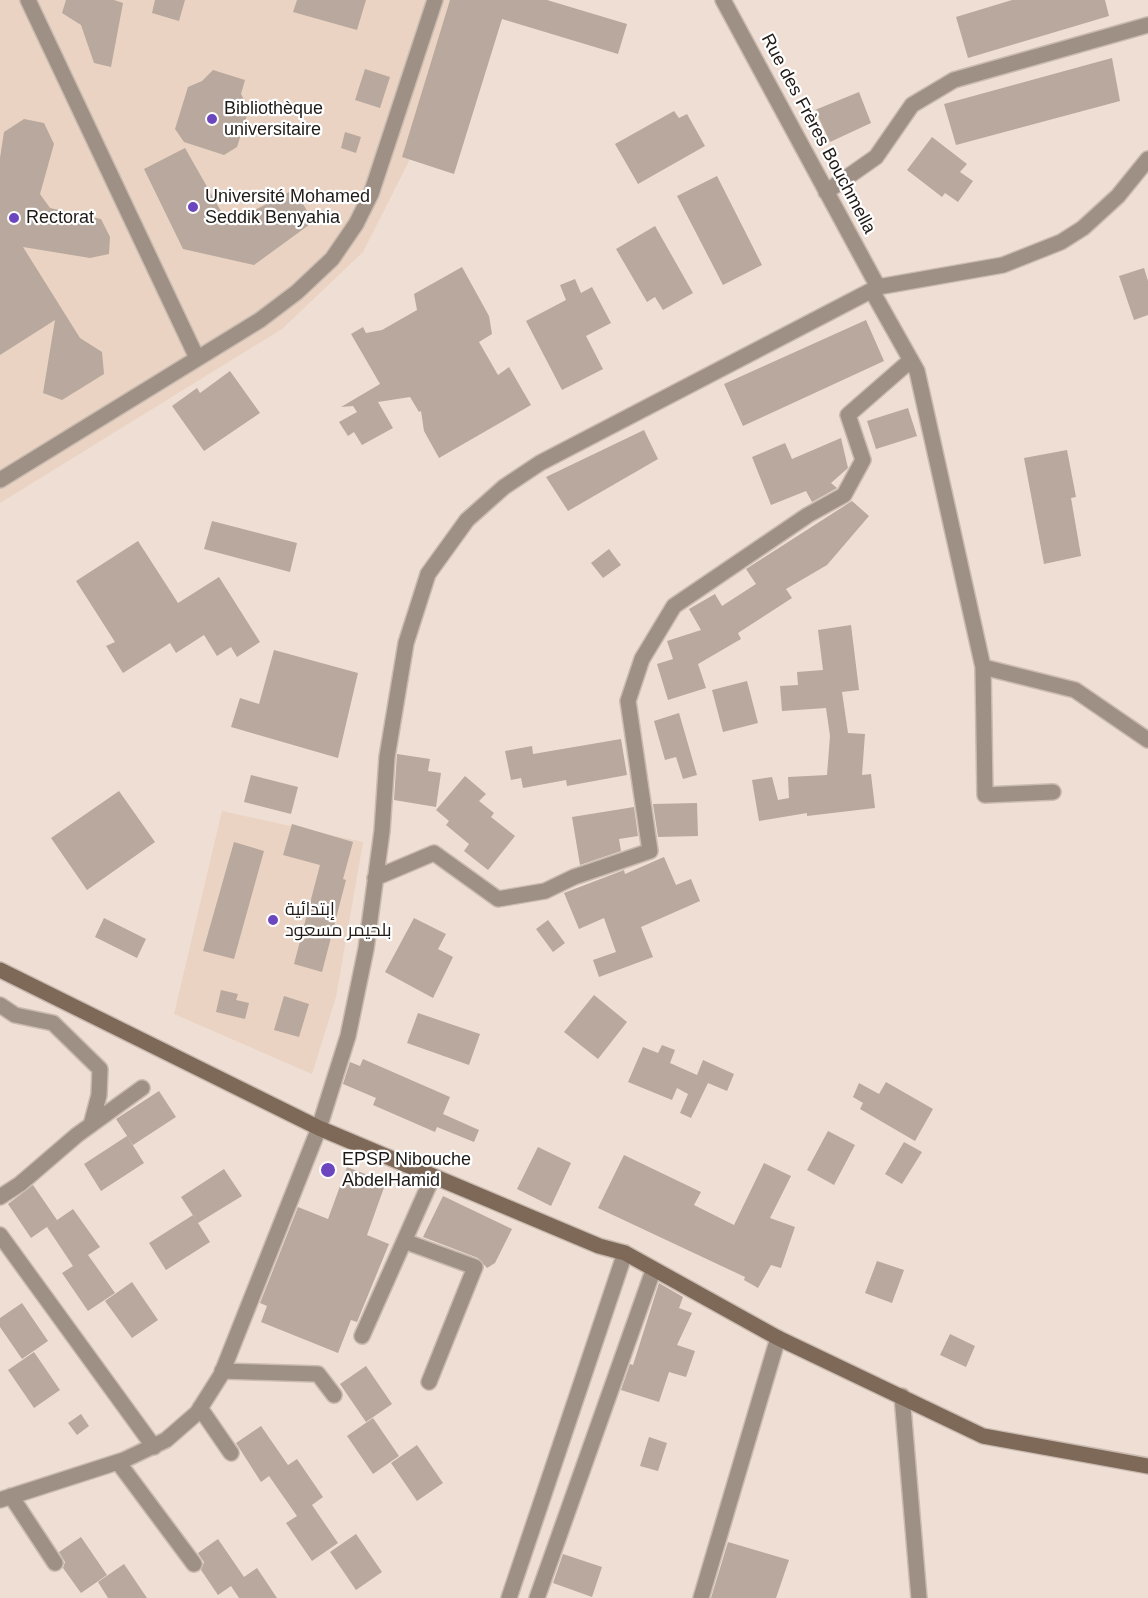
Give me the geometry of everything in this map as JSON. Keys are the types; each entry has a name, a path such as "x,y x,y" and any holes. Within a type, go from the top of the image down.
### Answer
{"main road":[{"path":"0,970 319,1128 599,1246 625,1254 778,1338 983,1436 1148,1466"}],"street":[{"path":"28,0 198,358"},
{"path":"0,480 198,358 286,300 323,269 344,243 372,194 435,0"},
{"name":"Rue des Frères Bouchmella","path":"723,0 826,192 917,371 982,667 985,795 1053,792"},
{"path":"826,192 876,157 912,105 954,80 1148,25"},
{"path":"55,1563 6,1498 118,1462 154,1447 188,1423 200,1408 222,1371 319,1128 355,1008 375,878 395,698 411,621 430,569 466,520 504,487 540,463 875,289 1003,265 1061,242 1083,228 1118,196 1148,159"},
{"path":"375,878 434,853 498,899 545,891 574,877 650,851 628,701 642,659 674,606 808,515 844,495 863,460 848,415 911,360"},
{"path":"982,667 1075,690 1148,740"},
{"path":"0,1005 15,1015 53,1023 100,1069 99,1095 91,1125"},
{"path":"0,1197 20,1184 91,1125 142,1088"},
{"path":"362,1336 433,1176"},
{"path":"0,1235 154,1447"},
{"path":"404,1241 475,1267 429,1382"},
{"path":"509,1598 625,1254"},
{"path":"537,1598 653,1271"},
{"path":"701,1598 778,1338"},
{"path":"222,1371 318,1374 334,1395"},
{"path":"902,1396 919,1598"},
{"path":"200,1408 231,1453"},
{"path":"118,1462 194,1564"},
{"path":"524,1554 549,1564"}],"shaded area":[{"name":"Université Mohamed Seddik Benyahia","path":"0,0 459,0 408,163 363,252 282,329 0,503"},
{"name":"إبتدائية بلحيمر مسعود","path":"222,811 363,842 336,997 312,1074 174,1014"}],"building":[{"path":"66,0 114,0 123,3 111,67 94,63 81,25 62,13"},
{"path":"155,0 185,0 179,21 152,13"},
{"path":"297,0 366,0 357,30 293,12"},
{"path":"450,0 547,0 627,24 618,54 502,19 454,174 402,157"},
{"path":"1012,0 1105,0 1109,16 968,58 956,17"},
{"path":"1112,58 1120,101 956,145 944,104"},
{"path":"365,69 390,77 380,108 355,100"},
{"name":"Bibliothèque universitaire","path":"213,70 245,80 241,94 249,109 237,147 224,155 184,142 175,129 188,87 202,81"},
{"path":"859,92 871,123 830,142 815,110"},
{"path":"674,111 679,118 687,114 705,146 638,184 615,144"},
{"path":"24,119 44,123 54,144 40,194 50,208 101,219 110,237 109,254 90,258 23,247 80,338 102,352 104,374 62,400 43,393 55,320 0,355 0,158 4,132"},
{"path":"345,132 361,137 356,153 341,148"},
{"path":"932,137 967,164 960,172 973,181 958,202 945,193 942,197 907,170"},
{"path":"185,148 222,213 238,219 295,189 313,222 254,265 183,249 144,169"},
{"path":"717,176 762,265 723,285 677,196"},
{"path":"655,226 693,293 663,310 655,297 647,302 616,249"},
{"path":"462,267 489,316 492,334 479,342 498,375 509,367 531,405 439,458 424,431 421,411 419,412 410,397 378,402 393,428 362,445 354,432 348,436 339,422 357,412 353,406 341,407 380,384 351,334 363,327 366,333 382,330 417,310 414,294"},
{"path":"1144,268 1148,281 1148,315 1134,320 1119,276"},
{"path":"575,279 581,293 592,287 611,323 586,336 603,369 562,390 526,321 566,300 560,285"},
{"path":"866,320 884,361 743,426 724,384"},
{"path":"230,371 260,413 204,451 172,406 197,388 200,393"},
{"path":"908,408 917,436 876,449 867,421"},
{"path":"644,430 658,459 568,511 546,477"},
{"path":"841,438 848,468 831,483 837,488 812,502 806,491 771,505 752,457 785,443 792,459"},
{"path":"1067,450 1076,497 1071,498 1081,556 1044,564 1024,458"},
{"path":"852,501 869,516 827,565 786,589 792,598 738,633 741,639 698,664 706,688 668,700 657,664 673,659 667,641 701,630 689,609 715,594 722,606 756,584 746,569"},
{"path":"212,521 297,543 290,572 204,549"},
{"path":"138,541 178,603 219,577 260,642 237,657 231,647 217,656 204,635 176,653 170,643 123,673 106,646 115,642 76,581"},
{"path":"609,549 621,565 603,578 591,563"},
{"path":"851,625 859,690 842,692 848,733 865,734 862,775 871,774 875,808 807,816 807,813 759,821 752,780 772,777 778,800 789,798 788,777 827,775 830,736 826,708 782,711 780,686 798,685 797,672 823,670 818,630"},
{"path":"274,650 358,673 338,758 231,727 240,698 259,704"},
{"path":"747,681 758,723 723,732 712,690"},
{"path":"679,713 697,775 683,779 676,757 665,760 654,721"},
{"path":"621,739 627,775 567,786 566,780 523,788 521,778 511,780 505,751 532,746 533,754"},
{"path":"397,754 430,759 428,771 441,773 436,807 394,800"},
{"path":"251,775 298,787 291,814 244,802"},
{"path":"465,776 486,794 479,801 494,813 491,817 515,836 488,870 464,851 469,844 446,825 449,821 436,810"},
{"path":"119,791 155,842 87,890 51,838"},
{"path":"697,803 698,836 658,837 653,804"},
{"path":"634,807 638,836 619,839 621,851 580,865 572,817"},
{"path":"292,824 353,842 343,879 346,880 322,972 294,964 320,865 283,855"},
{"path":"234,842 264,851 234,959 203,951"},
{"path":"664,857 676,885 691,879 700,901 641,927 653,957 599,977 593,960 616,952 604,918 579,929 564,893 624,870 625,874"},
{"path":"104,918 146,939 137,958 95,937"},
{"path":"414,918 446,934 438,949 453,957 433,998 385,972"},
{"path":"548,920 565,943 553,952 536,929"},
{"path":"221,990 238,994 236,1000 249,1003 245,1019 216,1012"},
{"path":"594,995 627,1022 598,1059 564,1032"},
{"path":"284,996 309,1004 299,1037 274,1030"},
{"path":"418,1013 480,1034 469,1065 407,1043"},
{"path":"662,1045 675,1050 670,1063 697,1075 703,1060 734,1074 727,1091 708,1083 691,1118 680,1113 688,1094 677,1088 672,1100 628,1082 643,1047 658,1053"},
{"path":"363,1059 450,1097 443,1114 479,1130 474,1142 437,1127 435,1132 373,1105 376,1098 343,1084 350,1062 360,1066"},
{"path":"886,1082 933,1109 915,1141 860,1109 863,1103 853,1097 859,1083 879,1094"},
{"path":"159,1091 176,1117 133,1145 116,1119"},
{"path":"828,1131 855,1145 834,1185 807,1170"},
{"path":"127,1136 144,1163 101,1191 84,1164"},
{"path":"904,1142 922,1152 902,1184 885,1174"},
{"path":"538,1147 571,1163 551,1206 517,1189"},
{"path":"624,1155 701,1192 694,1205 734,1225 764,1163 791,1176 770,1218 795,1227 781,1268 771,1265 758,1288 744,1280 745,1277 598,1208"},
{"path":"347,1167 386,1182 367,1235 389,1244 357,1322 351,1320 338,1353 261,1322 267,1306 260,1303 298,1207 328,1219"},
{"path":"224,1169 242,1196 198,1223 181,1197"},
{"path":"33,1185 57,1220 31,1238 8,1204"},
{"path":"443,1196 512,1229 495,1263 487,1268 478,1258 423,1237"},
{"path":"73,1209 100,1247 88,1255 115,1293 88,1311 62,1273 73,1266 47,1227"},
{"path":"193,1215 210,1242 166,1270 149,1243"},
{"path":"877,1261 904,1270 892,1303 865,1293"},
{"path":"132,1282 158,1320 132,1338 105,1301"},
{"path":"659,1283 683,1297 679,1308 692,1313 677,1345 695,1351 686,1377 669,1372 659,1402 621,1390 630,1364 633,1365"},
{"path":"22,1303 48,1341 22,1359 0,1327 0,1318"},
{"path":"950,1334 975,1346 966,1367 940,1355"},
{"path":"34,1352 60,1390 34,1408 8,1370"},
{"path":"366,1366 392,1404 366,1422 340,1384"},
{"path":"81,1414 89,1426 77,1435 68,1423"},
{"path":"373,1418 399,1456 373,1474 347,1436"},
{"path":"261,1426 288,1465 297,1459 323,1497 312,1505 338,1543 312,1561 286,1523 297,1516 269,1476 261,1482 236,1443"},
{"path":"649,1437 667,1443 658,1471 640,1466"},
{"path":"417,1445 443,1483 417,1501 391,1463"},
{"path":"356,1534 382,1572 356,1590 330,1552"},
{"path":"81,1537 107,1575 81,1593 63,1568 65,1562 59,1552"},
{"path":"218,1539 244,1577 257,1568 277,1598 239,1598 231,1586 218,1595 201,1570 204,1562 198,1553"},
{"path":"728,1542 789,1560 776,1598 711,1598"},
{"path":"563,1554 602,1567 592,1597 553,1583"},
{"path":"124,1564 147,1598 108,1598 98,1582"}],"place":[{"name":"Bibliothèque universitaire","path":"212,119"},
{"name":"Université Mohamed Seddik Benyahia","path":"193,207"},
{"name":"Rectorat","path":"14,218"},
{"name":"إبتدائية بلحيمر مسعود","path":"273,920"},
{"name":"EPSP Nibouche AbdelHamid","path":"328,1170"}]}
